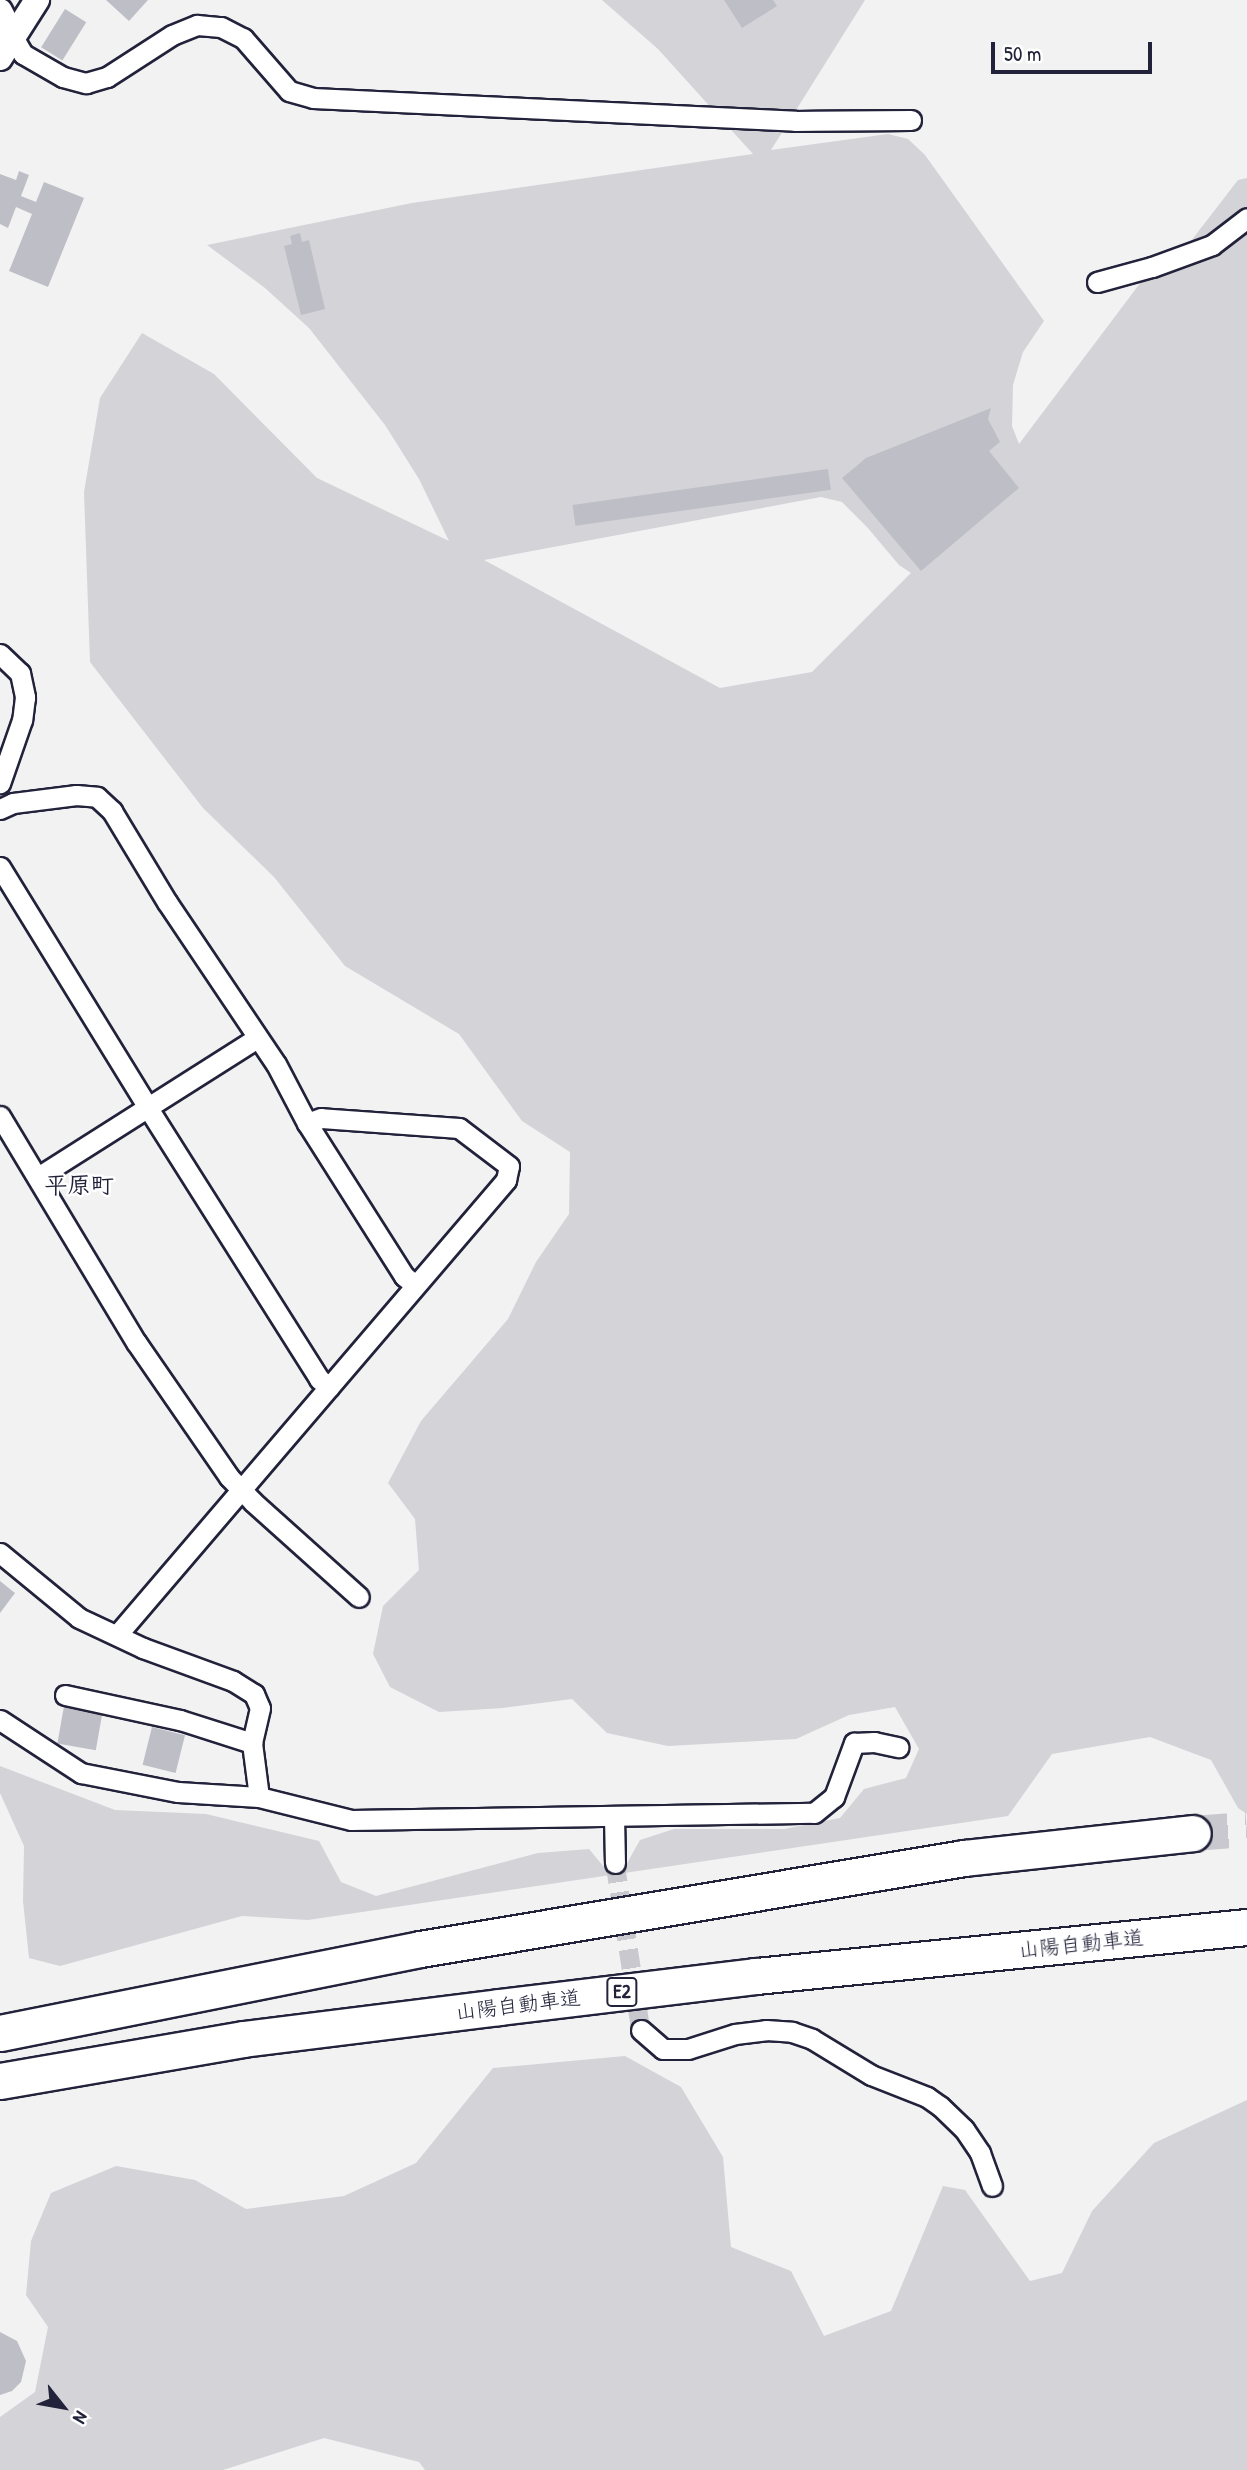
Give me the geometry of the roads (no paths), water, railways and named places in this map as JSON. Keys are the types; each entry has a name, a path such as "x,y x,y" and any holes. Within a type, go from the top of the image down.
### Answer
{"highway":[{"path":"0,2033 420,1949 964,1858 1193,1833"},
{"name":"山陽自動車道","path":"0,2081 243,2039 499,2007 756,1976 1247,1927"}],"street":[{"path":"0,58 12,35 37,0"},
{"path":"0,11 23,54 63,77 86,83 107,78 172,35 197,25 221,27 243,38 289,91 313,98 795,121 911,120"},
{"path":"1097,282 1152,268 1212,245 1247,218"},
{"path":"0,653 20,673 26,697 22,719 0,783"},
{"path":"0,809 13,803 76,795 97,797 112,811 276,1064 307,1123 404,1276 415,1285"},
{"path":"0,867 148,1108 320,1378 329,1387"},
{"path":"38,1177 257,1038"},
{"path":"0,1115 136,1342 241,1490 359,1597"},
{"path":"117,1635 125,1622 506,1180 509,1166 459,1128 321,1118 307,1123"},
{"path":"0,1553 79,1618 143,1648 233,1681 254,1694 260,1708 252,1743 259,1797"},
{"path":"65,1695 180,1720 252,1743"},
{"path":"0,1720 81,1773 178,1792 259,1797 351,1820 814,1813 834,1797 854,1743 874,1742 898,1747"},
{"path":"614,1816 615,1863"},
{"path":"641,2030 663,2049 688,2049 735,2034 766,2030 792,2032 812,2039 871,2075 927,2096 940,2106 964,2129 980,2153 992,2186"}],"tunnel":[{"path":"1193,1833 1247,1829"},
{"path":"615,1863 641,2030"}],"district":[{"name":"平原町","path":"79,1185"}]}
